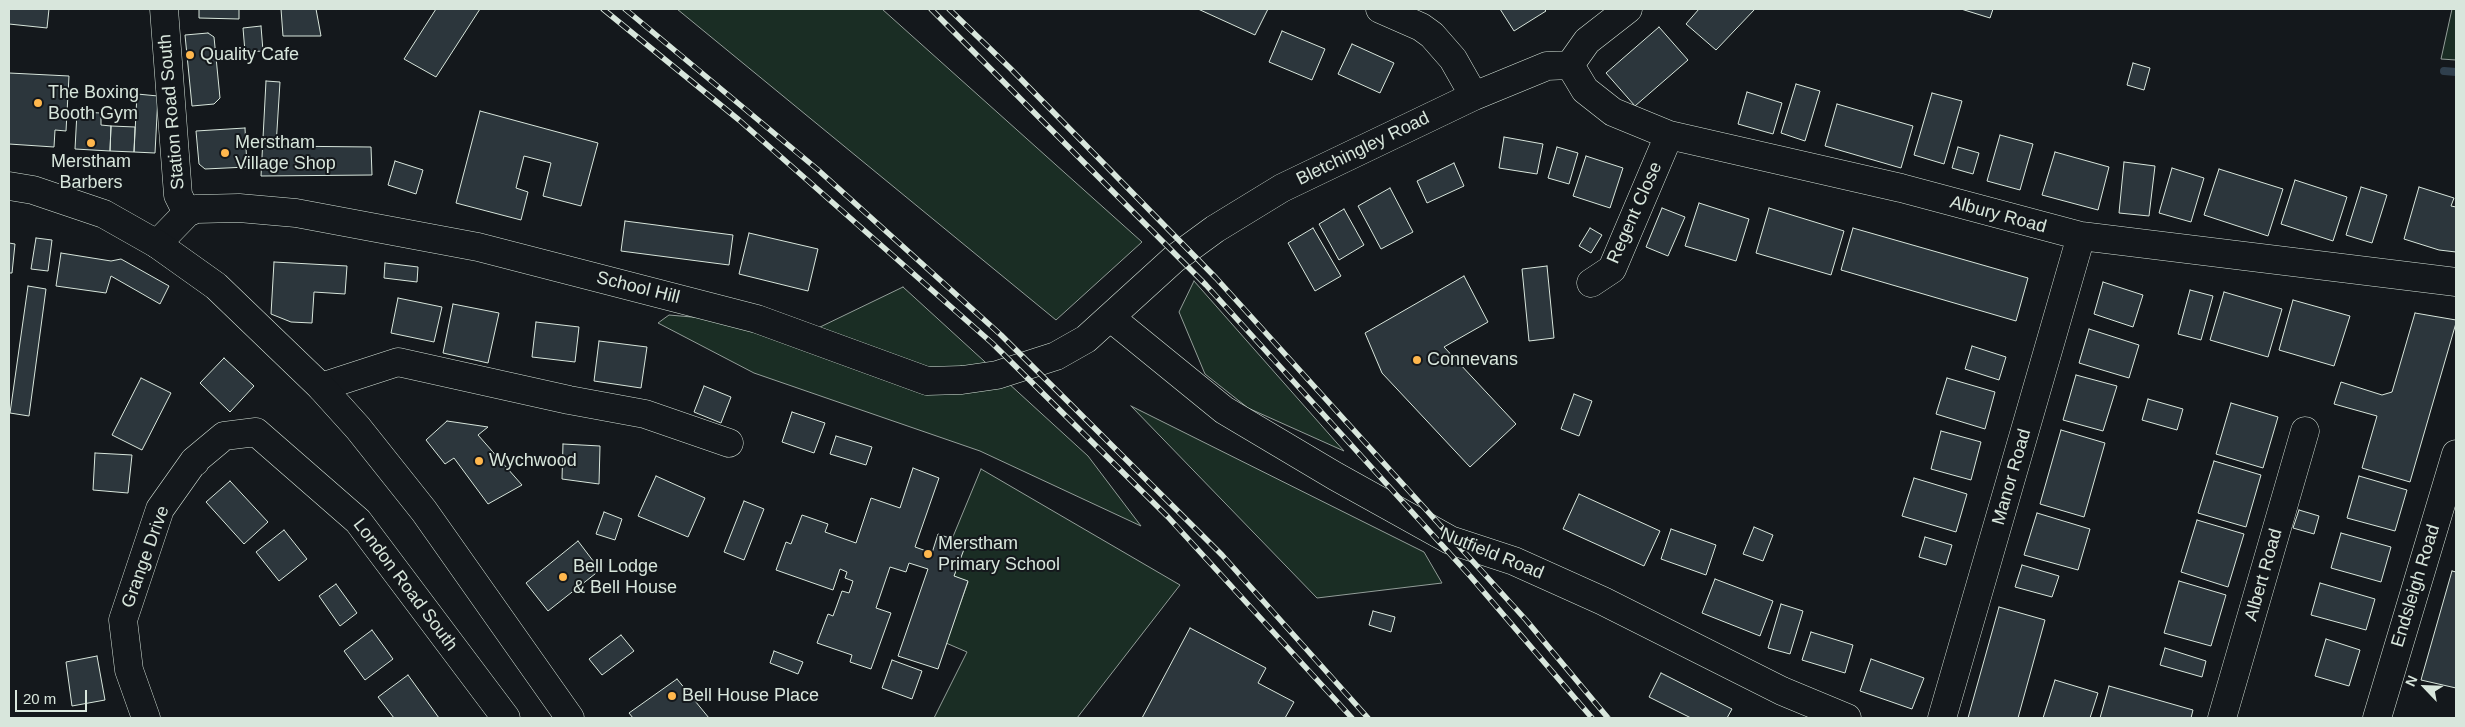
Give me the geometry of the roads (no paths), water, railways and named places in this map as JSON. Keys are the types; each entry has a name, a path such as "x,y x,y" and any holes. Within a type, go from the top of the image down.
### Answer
{"street":[{"name":"Station Road South","path":"164,9 178,195 187,213"},
{"path":"1380,9 1421,27 1432,35 1453,59 1474,96"},
{"path":"1570,65 1587,41 1628,9"},
{"name":"Bletchingley Road","path":"1111,318 1174,259 1215,229 1282,188 1474,96 1547,66 1570,65"},
{"name":"Albury Road","path":"1570,65 1585,90 1613,112 1669,135 1901,188 2081,236 2456,282"},
{"name":"Regent Close","path":"1591,283 1612,269 1669,135"},
{"path":"9,186 33,190 104,214 157,244 216,286 321,387 358,428 424,511 570,718"},
{"name":"School Hill","path":"187,213 208,207 296,213 478,247 757,319 927,381 962,380 998,375 1056,356 1086,339 1111,318"},
{"path":"157,244 187,213"},
{"name":"Manor Road","path":"1942,718 2081,236"},
{"name":"Nutfield Road","path":"1111,318 1224,410 1335,476 1450,540 1514,561 1603,601 1782,691 1846,718"},
{"path":"321,387 398,362 492,381 569,400 645,414 729,443"},
{"name":"Albert Road","path":"2222,718 2305,431"},
{"name":"London Road South","path":"194,462 224,436 256,432 358,521 506,718"},
{"name":"Endsleigh Road","path":"2377,718 2456,454"},
{"name":"Grange Drive","path":"146,718 129,670 123,620 160,509 194,462"}],"waterway":[{"path":"2444,71 2456,72"}],"railway":[{"path":"603,9 739,120 992,343 1168,517 1352,718"},
{"path":"625,9 817,169 1001,335 1222,555 1368,718"},
{"path":"931,9 1206,285 1471,577 1592,718"},
{"path":"949,9 1011,69 1216,278 1526,620 1608,718"}],"place":[{"name":"Quality Cafe","path":"190,55"},
{"name":"The Boxing Booth Gym","path":"38,103"},
{"name":"Merstham Barbers","path":"91,143"},
{"name":"Merstham Village Shop","path":"225,153"},
{"name":"Connevans","path":"1417,360"},
{"name":"Wychwood","path":"479,461"},
{"name":"Merstham Primary School","path":"928,554"},
{"name":"Bell Lodge & Bell House","path":"563,577"},
{"name":"Bell House Place","path":"672,696"}]}
